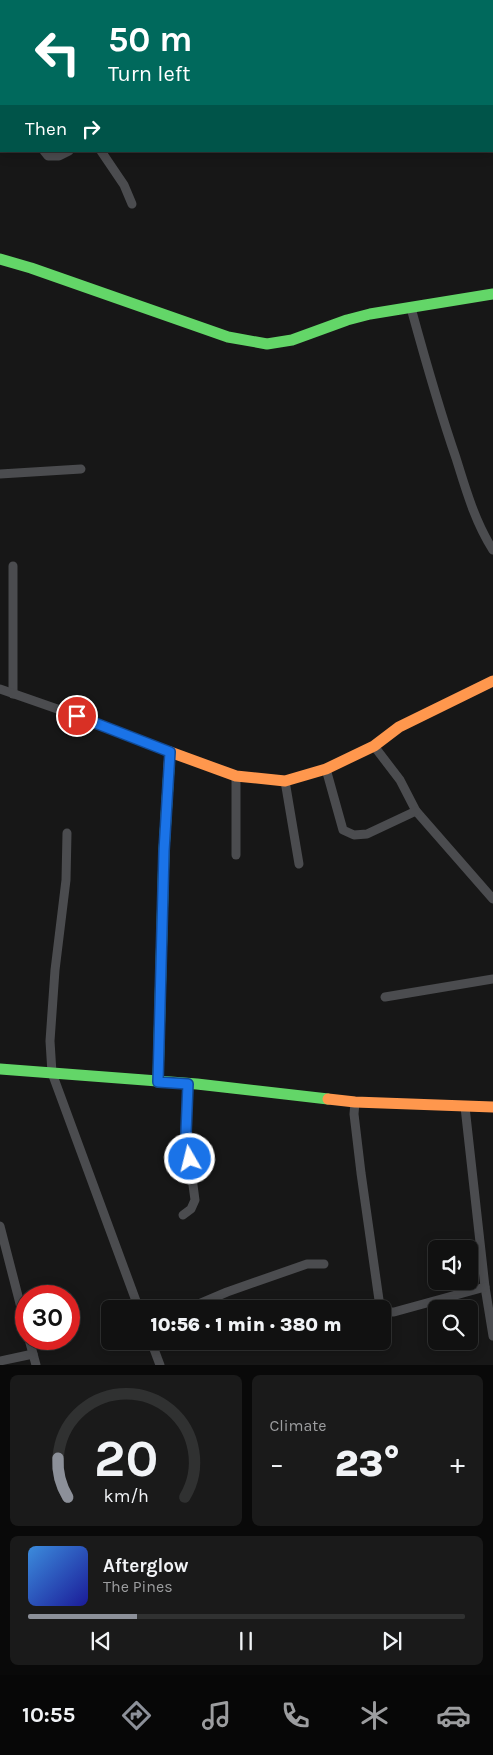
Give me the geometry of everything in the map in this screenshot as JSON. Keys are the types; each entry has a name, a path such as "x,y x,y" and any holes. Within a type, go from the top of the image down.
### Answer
{"street":[{"path":"45,152 48,156 54,157 66,152"},
{"path":"102,152 124,185 132,204"},
{"path":"0,259 32,268 219,334 257,344 278,344 370,314 493,294"},
{"path":"411,308 436,399 470,502 480,527 493,550"},
{"path":"0,474 81,469"},
{"path":"13,566 13,694"},
{"path":"0,689 86,719 236,776 285,780 326,769 374,746 399,727 442,704 493,681"},
{"path":"374,746 400,780 416,810 493,899"},
{"path":"158,1082 164,851 170,752"},
{"path":"326,769 343,830 354,835 367,834 416,810"},
{"path":"236,776 236,855"},
{"path":"285,780 299,864"},
{"path":"67,833 66,880 55,970 50,1041 52,1073 136,1300"},
{"path":"385,998 493,979"},
{"path":"0,1069 188,1084 355,1102 493,1107"},
{"path":"183,1215 191,1209 195,1200 186,1133 188,1084"},
{"path":"355,1102 354,1114 361,1173 379,1300"},
{"path":"465,1107 484,1287 493,1336"},
{"path":"0,1226 15,1285"},
{"path":"208,1300 307,1264 324,1264"},
{"path":"391,1312 484,1287"},
{"path":"32,1350 36,1365"},
{"path":"154,1350 160,1365"},
{"path":"0,1361 33,1354"}],"traffic: fast":[{"path":"0,259 31,268 228,337 267,344 292,340 347,320 370,314 493,294"},
{"path":"158,1082 164,851 169,768"},
{"path":"0,1069 197,1084 328,1099"}],"traffic: slow":[{"path":"169,768 170,752 236,776 285,781 326,769 374,746 399,727 493,681"},
{"path":"328,1099 355,1102 493,1107"}],"route":[{"path":"77,716 170,752 164,851 158,1082 188,1084 186,1133 190,1159"}]}
